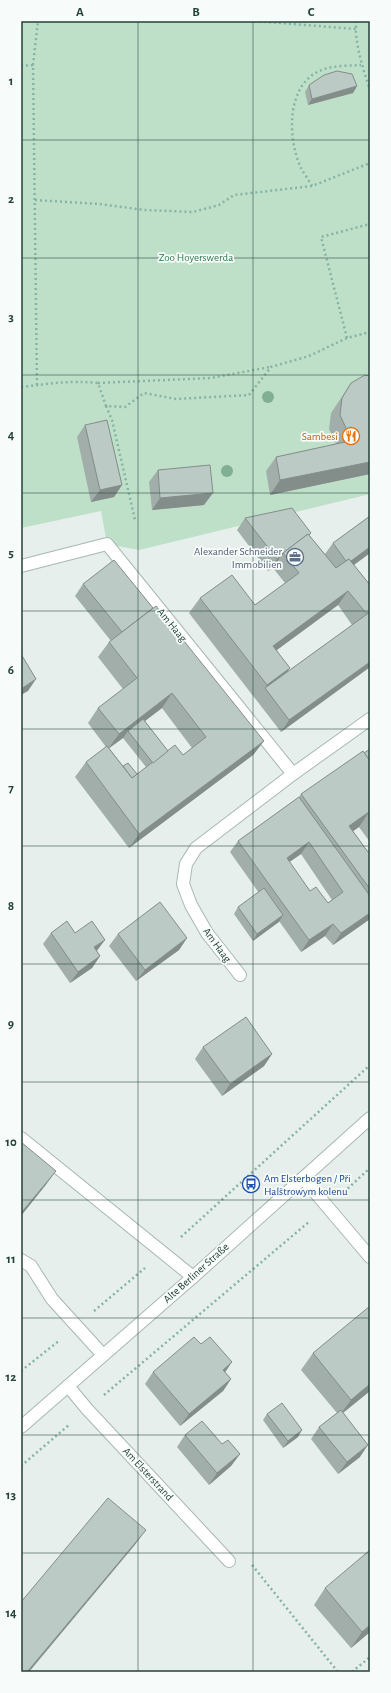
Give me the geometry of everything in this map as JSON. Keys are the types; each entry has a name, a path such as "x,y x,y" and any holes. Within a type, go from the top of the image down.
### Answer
{"street":[{"name":"Am Haag","path":"21,566 107,544 293,774"},
{"name":"Am Haag","path":"240,976 207,933 191,906 184,884 186,864 196,848 293,774 370,719"},
{"name":"Alte Berliner Straße","path":"21,1427 193,1277 370,1118"},
{"path":"21,1138 193,1277"},
{"path":"303,1178 370,1257"},
{"path":"21,1260 31,1266 52,1299 103,1355"},
{"name":"Am Elsterstrand","path":"68,1386 87,1409 229,1561"}],"path":[{"path":"37,386 33,65 38,21"},
{"path":"254,21 356,29"},
{"path":"356,21 362,65 370,90"},
{"path":"21,66 33,65"},
{"path":"312,186 301,167 293,142 292,120 294,102 298,91 308,77 322,70 340,66 362,65"},
{"path":"35,200 99,204 145,210 193,212 219,205 234,195 312,186 370,163"},
{"path":"347,338 321,236 370,224"},
{"path":"21,387 76,381 98,383 211,378 271,367 309,356 347,338 370,332"},
{"path":"106,406 125,407 144,393 176,398 249,395 271,367"},
{"path":"98,383 112,420 135,520"},
{"path":"21,1371 78,1326 163,1253 370,1065"},
{"path":"21,1466 328,1206 370,1168"},
{"path":"229,1561 246,1558 338,1672"},
{"path":"352,1672 370,1657"}],"green space":[{"name":"Zoo Hoyerswerda","path":"21,21 370,21 370,494 139,550 107,544 101,511 21,528"}],"building":[{"path":"337,71 352,74 357,86 312,99 309,85 324,75"},
{"path":"365,375 370,376 370,462 280,480 276,457 345,442 351,434 346,428 340,415 342,398 351,383"},
{"path":"107,420 122,485 100,490 85,425"},
{"path":"210,465 213,493 160,498 158,470"},
{"path":"292,508 311,533 277,559 245,518"},
{"path":"370,516 370,547 351,561 349,559 346,561 333,543"},
{"path":"308,534 336,568 349,559 370,585 370,610 366,613 348,591 273,646 290,668 267,685 200,598 232,575 255,605 299,573 283,553"},
{"path":"114,560 153,608 122,632 83,584"},
{"path":"156,606 264,741 139,834 86,762 107,746 132,778 175,745 183,755 206,737 172,693 119,734 98,708 137,678 109,642"},
{"path":"370,612 370,662 289,720 265,688"},
{"path":"21,654 36,679 21,689"},
{"path":"143,719 168,751 153,763 128,731"},
{"path":"370,749 370,761 364,753"},
{"path":"363,751 370,761 370,813 369,812 349,826 368,852 370,850 370,889 301,794"},
{"path":"128,763 137,774 132,778 123,766"},
{"path":"299,797 370,896 370,913 341,933 333,924 309,940 238,841","holes":["309,842 343,892 328,903 316,887 310,891 287,858"]},
{"path":"264,888 283,915 257,934 238,907"},
{"path":"160,902 187,938 145,970 118,934"},
{"path":"67,921 75,933 92,921 105,940 94,947 100,956 78,972 51,933"},
{"path":"246,1017 272,1054 230,1084 203,1047"},
{"path":"21,1142 56,1171 21,1213"},
{"path":"370,1306 370,1384 351,1400 313,1353"},
{"path":"194,1337 201,1344 210,1337 232,1362 223,1370 231,1379 189,1414 153,1372"},
{"path":"282,1403 302,1430 288,1441 267,1414"},
{"path":"341,1410 368,1445 347,1462 319,1427"},
{"path":"202,1421 222,1444 228,1440 240,1454 217,1473 185,1435"},
{"path":"108,1498 146,1530 27,1672 21,1672 21,1602"},
{"path":"370,1550 370,1625 362,1632 325,1588"}],"place":[{"name":"Sambesi","path":"351,436"},
{"name":"Alexander Schneider Immobilien","path":"295,557"},
{"name":"Am Elsterbogen / Při Halštrowym kolenu","path":"251,1184"}]}
